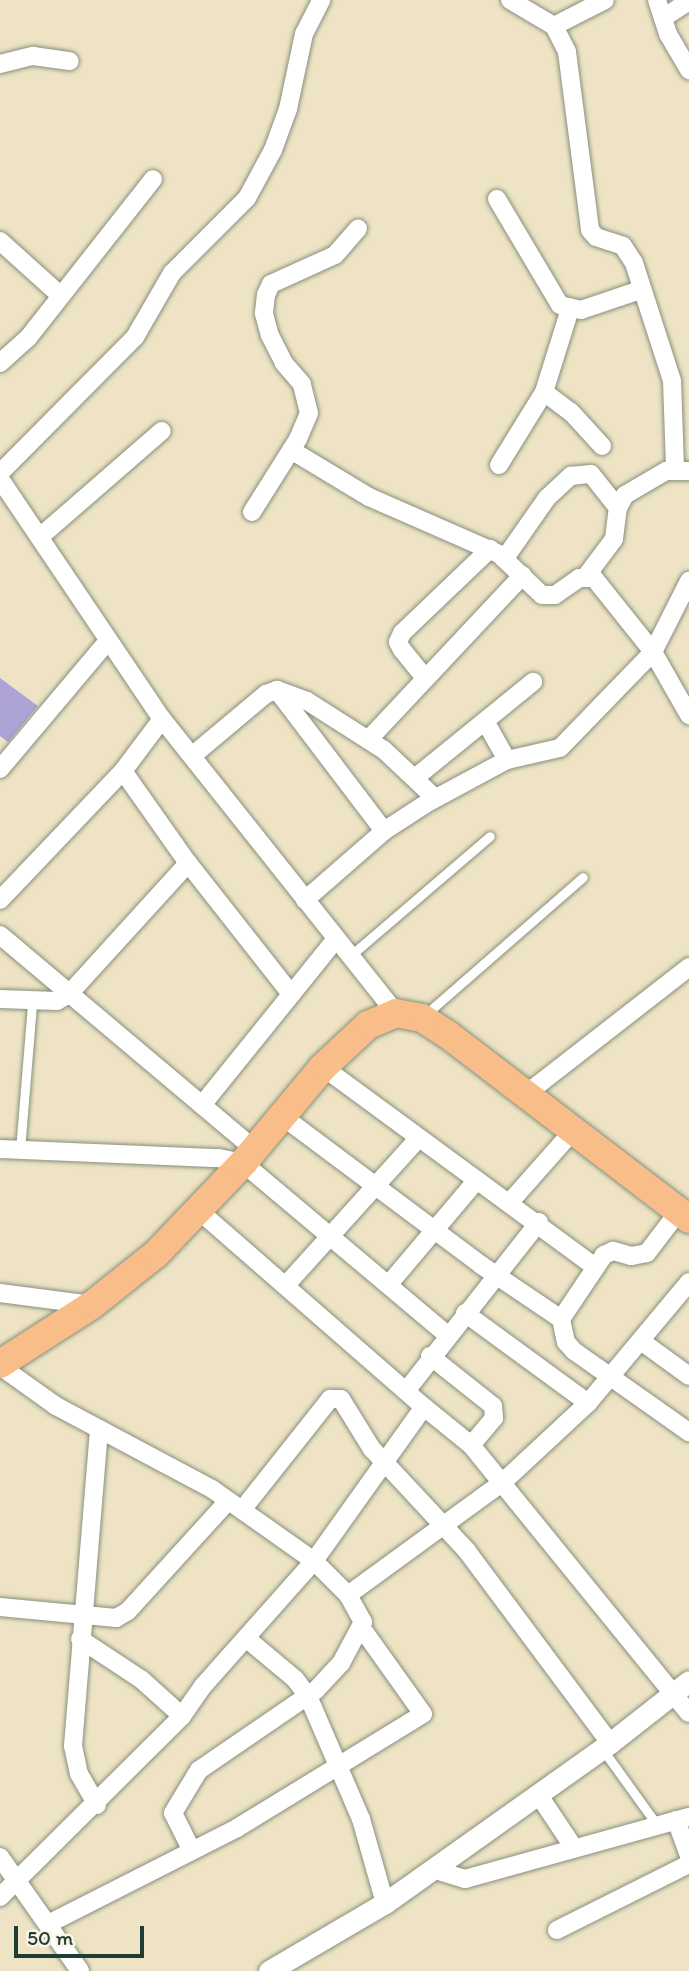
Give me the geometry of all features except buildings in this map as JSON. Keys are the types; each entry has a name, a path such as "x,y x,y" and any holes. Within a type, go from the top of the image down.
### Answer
{"main road":[{"path":"0,1365 92,1305 156,1254 199,1211 323,1067 368,1025 409,1016 526,1094 572,1132 684,1215"}],"street":[{"path":"0,473 135,337 172,273 260,180 288,109 304,34 321,0"},
{"path":"291,450 369,497 498,554 547,596 587,575 614,540 618,508 625,495 682,470 672,381 630,253 590,230 572,72 554,26 510,0"},
{"path":"554,26 605,0"},
{"path":"657,0 689,70"},
{"path":"663,18 689,1"},
{"path":"0,64 33,56 70,61"},
{"path":"0,363 28,338 153,179"},
{"path":"497,199 552,294 570,309 580,310 640,290"},
{"path":"252,512 306,425 307,399 270,335 264,313 266,295 271,284 335,255 358,229"},
{"path":"0,242 60,295"},
{"path":"499,465 544,392 570,309"},
{"path":"544,392 571,412 602,446"},
{"path":"41,536 162,431"},
{"path":"425,678 402,650 398,642 402,633 498,554 547,498 571,476 591,474 618,508"},
{"path":"0,479 41,536 107,642 162,719 350,956 409,1016"},
{"path":"368,740 523,575"},
{"path":"587,575 653,652 689,715"},
{"path":"305,900 384,831 435,798 507,761 560,748 653,652 689,581"},
{"path":"0,769 107,642"},
{"path":"416,777 533,682"},
{"path":"191,756 266,694 276,690 307,701 368,740 416,777 435,798"},
{"path":"276,690 384,831"},
{"path":"0,900 123,771 162,719"},
{"path":"485,721 507,761"},
{"path":"123,771 188,863 291,994"},
{"path":"0,999 32,1003 57,1001 69,994 188,863"},
{"path":"0,935 202,1105 248,1156 331,1237 447,1335"},
{"path":"202,1105 336,939"},
{"path":"526,1094 689,967"},
{"path":"323,1067 539,1222 595,1267"},
{"path":"282,1116 495,1274 561,1319 566,1342 573,1351 689,1432"},
{"path":"510,1202 572,1132"},
{"path":"286,1285 419,1138"},
{"path":"0,1149 219,1158 248,1156"},
{"path":"389,1284 477,1180"},
{"path":"199,1211 471,1445 681,1686 689,1713"},
{"path":"561,1319 595,1267 613,1251 631,1256 647,1253 684,1215"},
{"path":"406,1391 430,1356 539,1222"},
{"path":"348,1595 503,1482 588,1403 608,1375 689,1282"},
{"path":"0,1293 92,1305"},
{"path":"465,1313 588,1403"},
{"path":"641,1340 689,1376"},
{"path":"430,1356 494,1406 494,1419 471,1445"},
{"path":"0,1365 20,1384 235,1506 314,1561 348,1595 363,1630 423,1714 341,1766 192,1851 50,1923"},
{"path":"0,1607 81,1618 116,1618 128,1611 235,1506 336,1396 385,1463 444,1525 606,1746"},
{"path":"0,1897 97,1805 183,1716 202,1686 314,1561 424,1407"},
{"path":"97,1805 74,1760 81,1618 99,1429"},
{"path":"192,1851 173,1813 199,1770 308,1696 341,1663 363,1630"},
{"path":"246,1638 295,1679 308,1696 341,1766 385,1903"},
{"path":"80,1639 142,1680 183,1716"},
{"path":"269,1971 385,1903 606,1746 681,1686"},
{"path":"538,1794 573,1848"},
{"path":"432,1870 465,1879 682,1819 689,1856"},
{"path":"0,1857 50,1923 80,1971"},
{"path":"557,1930 689,1864"}],"lane":[{"path":"350,956 490,836"},
{"path":"409,1016 583,877"},
{"path":"20,1150 32,1003"},
{"path":"606,1746 657,1825"}]}
